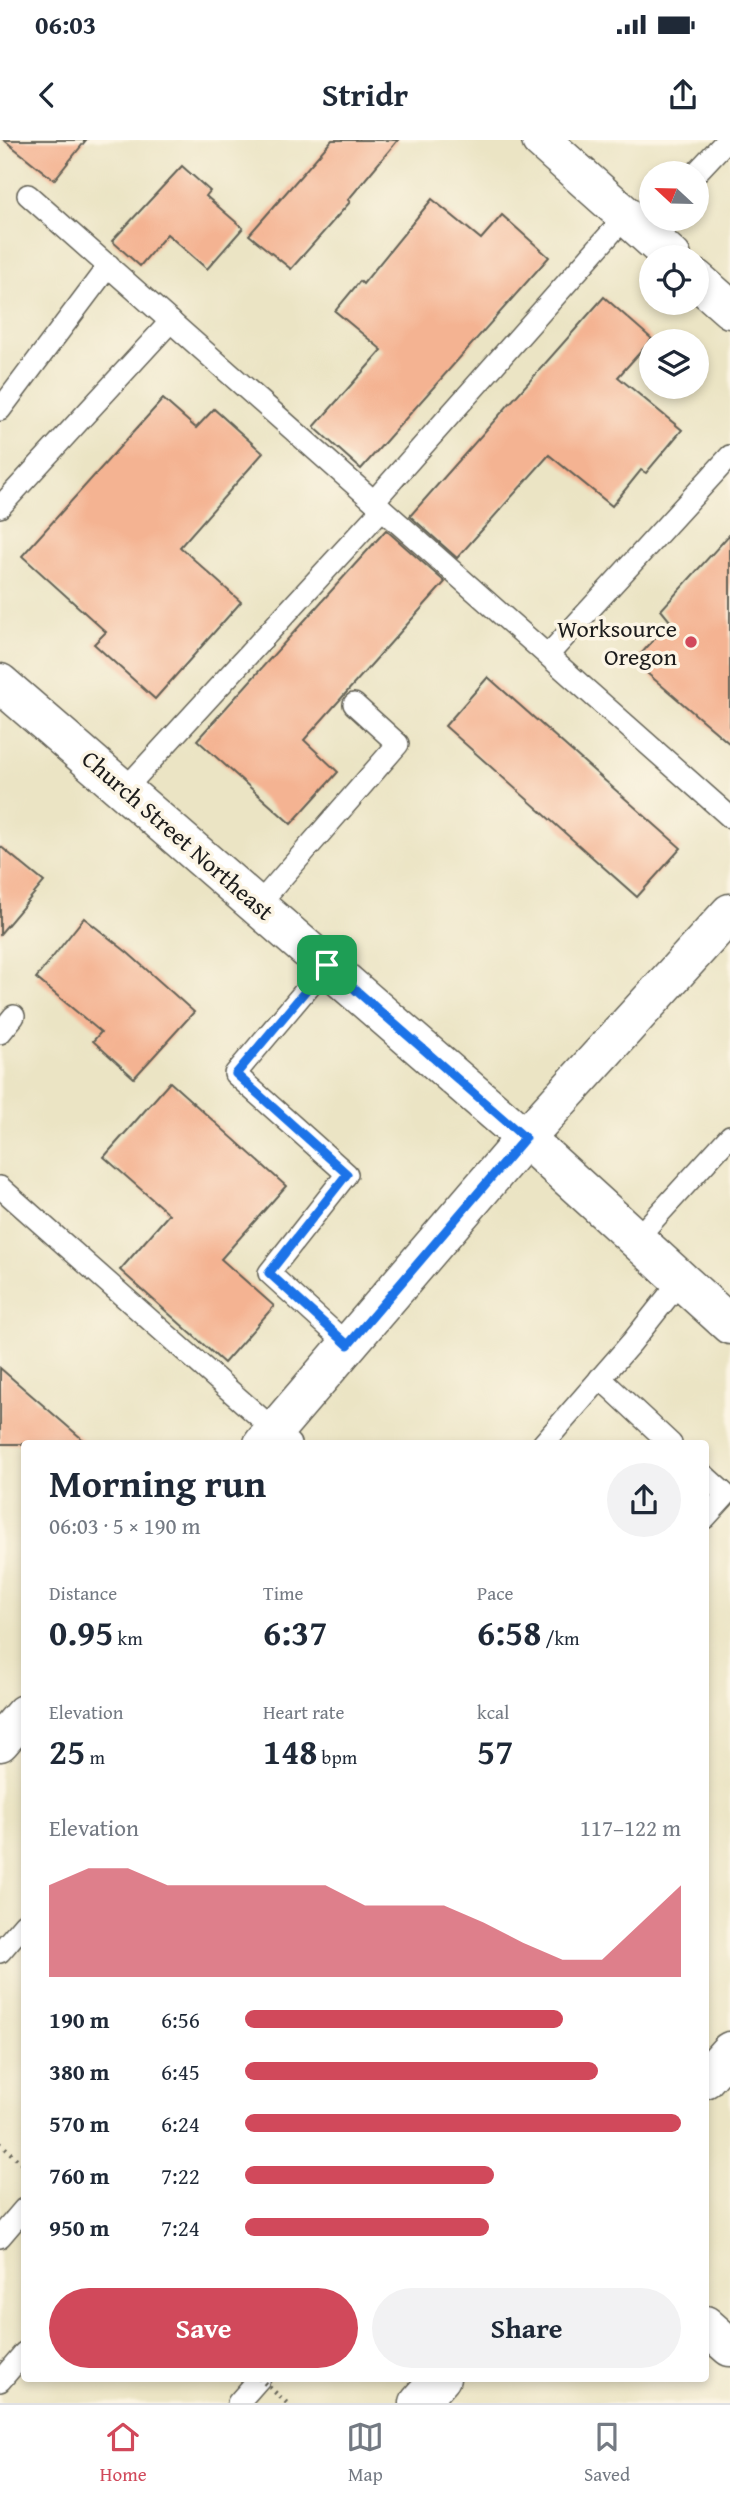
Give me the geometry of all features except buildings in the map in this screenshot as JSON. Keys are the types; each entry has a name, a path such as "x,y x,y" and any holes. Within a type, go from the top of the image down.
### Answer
{"street":[{"path":"541,140 639,220"},
{"path":"649,231 661,245"},
{"path":"709,290 730,309"},
{"name":"Church Street Northeast","path":"0,683 525,1138 730,1325"},
{"path":"276,1439 348,1345 525,1138 729,915"},
{"path":"709,2075 730,2051"},
{"path":"709,2329 730,2347"},
{"path":"419,2403 437,2382"}],"lane":[{"path":"707,161 727,140"},
{"path":"28,195 730,817"},
{"path":"125,789 378,505 639,224"},
{"path":"0,410 109,265"},
{"path":"0,508 171,321"},
{"path":"548,656 730,456"},
{"path":"258,905 398,744 354,704"},
{"path":"327,965 236,1074 347,1174 269,1273 348,1345"},
{"path":"0,1032 14,1016"},
{"path":"636,1239 730,1136"},
{"path":"0,1186 276,1439"},
{"path":"546,1440 681,1280"},
{"path":"600,1378 662,1440"},
{"path":"709,1480 726,1495 709,1514"},
{"path":"0,1952 21,1928"},
{"path":"0,2237 21,2212"},
{"path":"0,2381 21,2356"},
{"path":"238,2403 256,2382"}],"path":[{"path":"0,2144 21,2163"},
{"path":"264,2382 287,2403"}],"place":[{"name":"Worksource Oregon","path":"691,642"}],"route":[{"path":"327,965 525,1138 348,1345 269,1273 347,1174 236,1074 327,965"}]}
